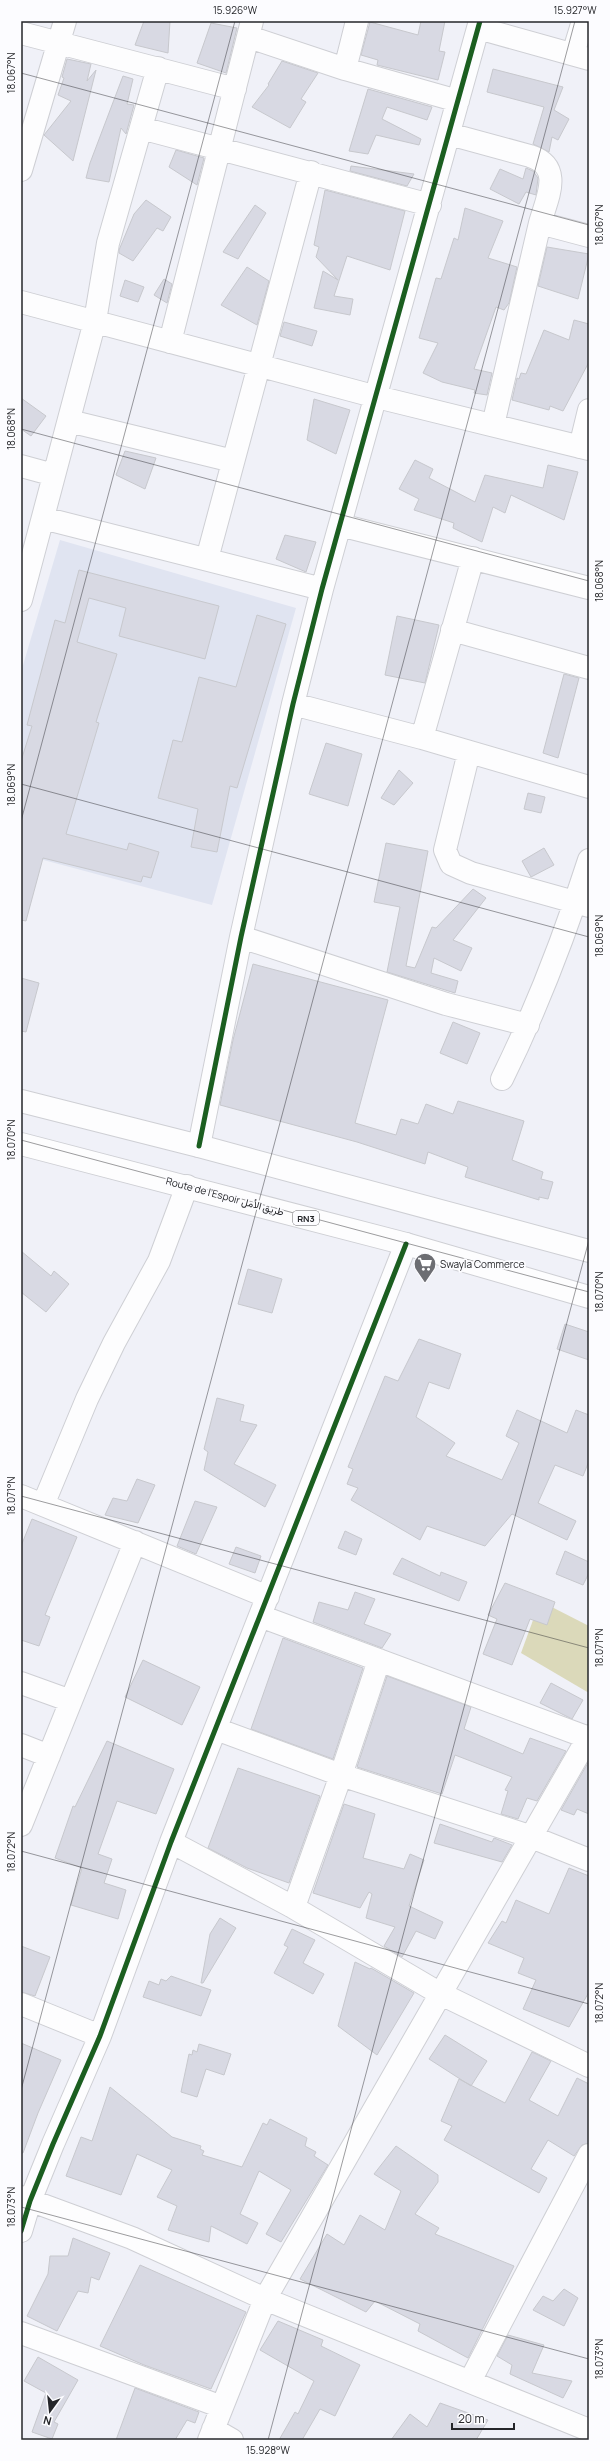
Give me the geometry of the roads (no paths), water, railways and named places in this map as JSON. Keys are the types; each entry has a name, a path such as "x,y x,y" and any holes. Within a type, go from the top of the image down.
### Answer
{"main road":[{"path":"21,170 65,21"},
{"path":"345,69 357,21"},
{"path":"199,1146 241,937 293,704 322,589 377,397 479,25 581,57 583,21"},
{"path":"170,342 250,29 345,69 458,102"},
{"path":"21,33 235,89"},
{"path":"22,589 43,518 95,321 108,243 158,68"},
{"path":"141,128 430,204"},
{"path":"449,134 540,159 548,167 552,181 540,224 493,425"},
{"path":"207,559 310,172"},
{"path":"540,224 589,236"},
{"path":"21,302 259,364 377,397 585,448 589,410"},
{"path":"69,421 233,461"},
{"path":"21,466 54,475"},
{"path":"43,518 322,589"},
{"path":"340,525 589,588"},
{"path":"422,738 473,558"},
{"path":"452,630 589,668"},
{"path":"293,704 422,738 589,787"},
{"path":"469,752 445,850 451,864 472,873 582,904"},
{"path":"502,1079 582,904 589,860"},
{"path":"241,937 446,1004 528,1025"},
{"path":"21,1101 199,1146 589,1251"},
{"name":"Route de l’Espoir طريق الأمل","path":"21,1144 406,1244 589,1297"},
{"path":"187,1186 159,1261 114,1343 87,1399 27,1501 135,1542 264,1606 379,1660 589,1737 529,1836 265,2299 211,2434 232,2440"},
{"path":"21,2230 26,2199 100,2036 171,1842 406,1244"},
{"path":"21,1825 135,1542"},
{"path":"291,1906 294,1904 341,1775 379,1660"},
{"path":"21,1683 71,1701"},
{"path":"216,1729 341,1775 529,1836 589,1860"},
{"path":"21,1745 49,1756"},
{"path":"171,1842 291,1906 439,1993 589,2066"},
{"path":"21,2004 100,2036"},
{"path":"470,2381 589,2155"},
{"path":"26,2199 132,2238 265,2299 470,2381 581,2432"},
{"path":"21,2333 222,2406"}],"place":[{"name":"Swayla Commerce","path":"425,1284"}]}
